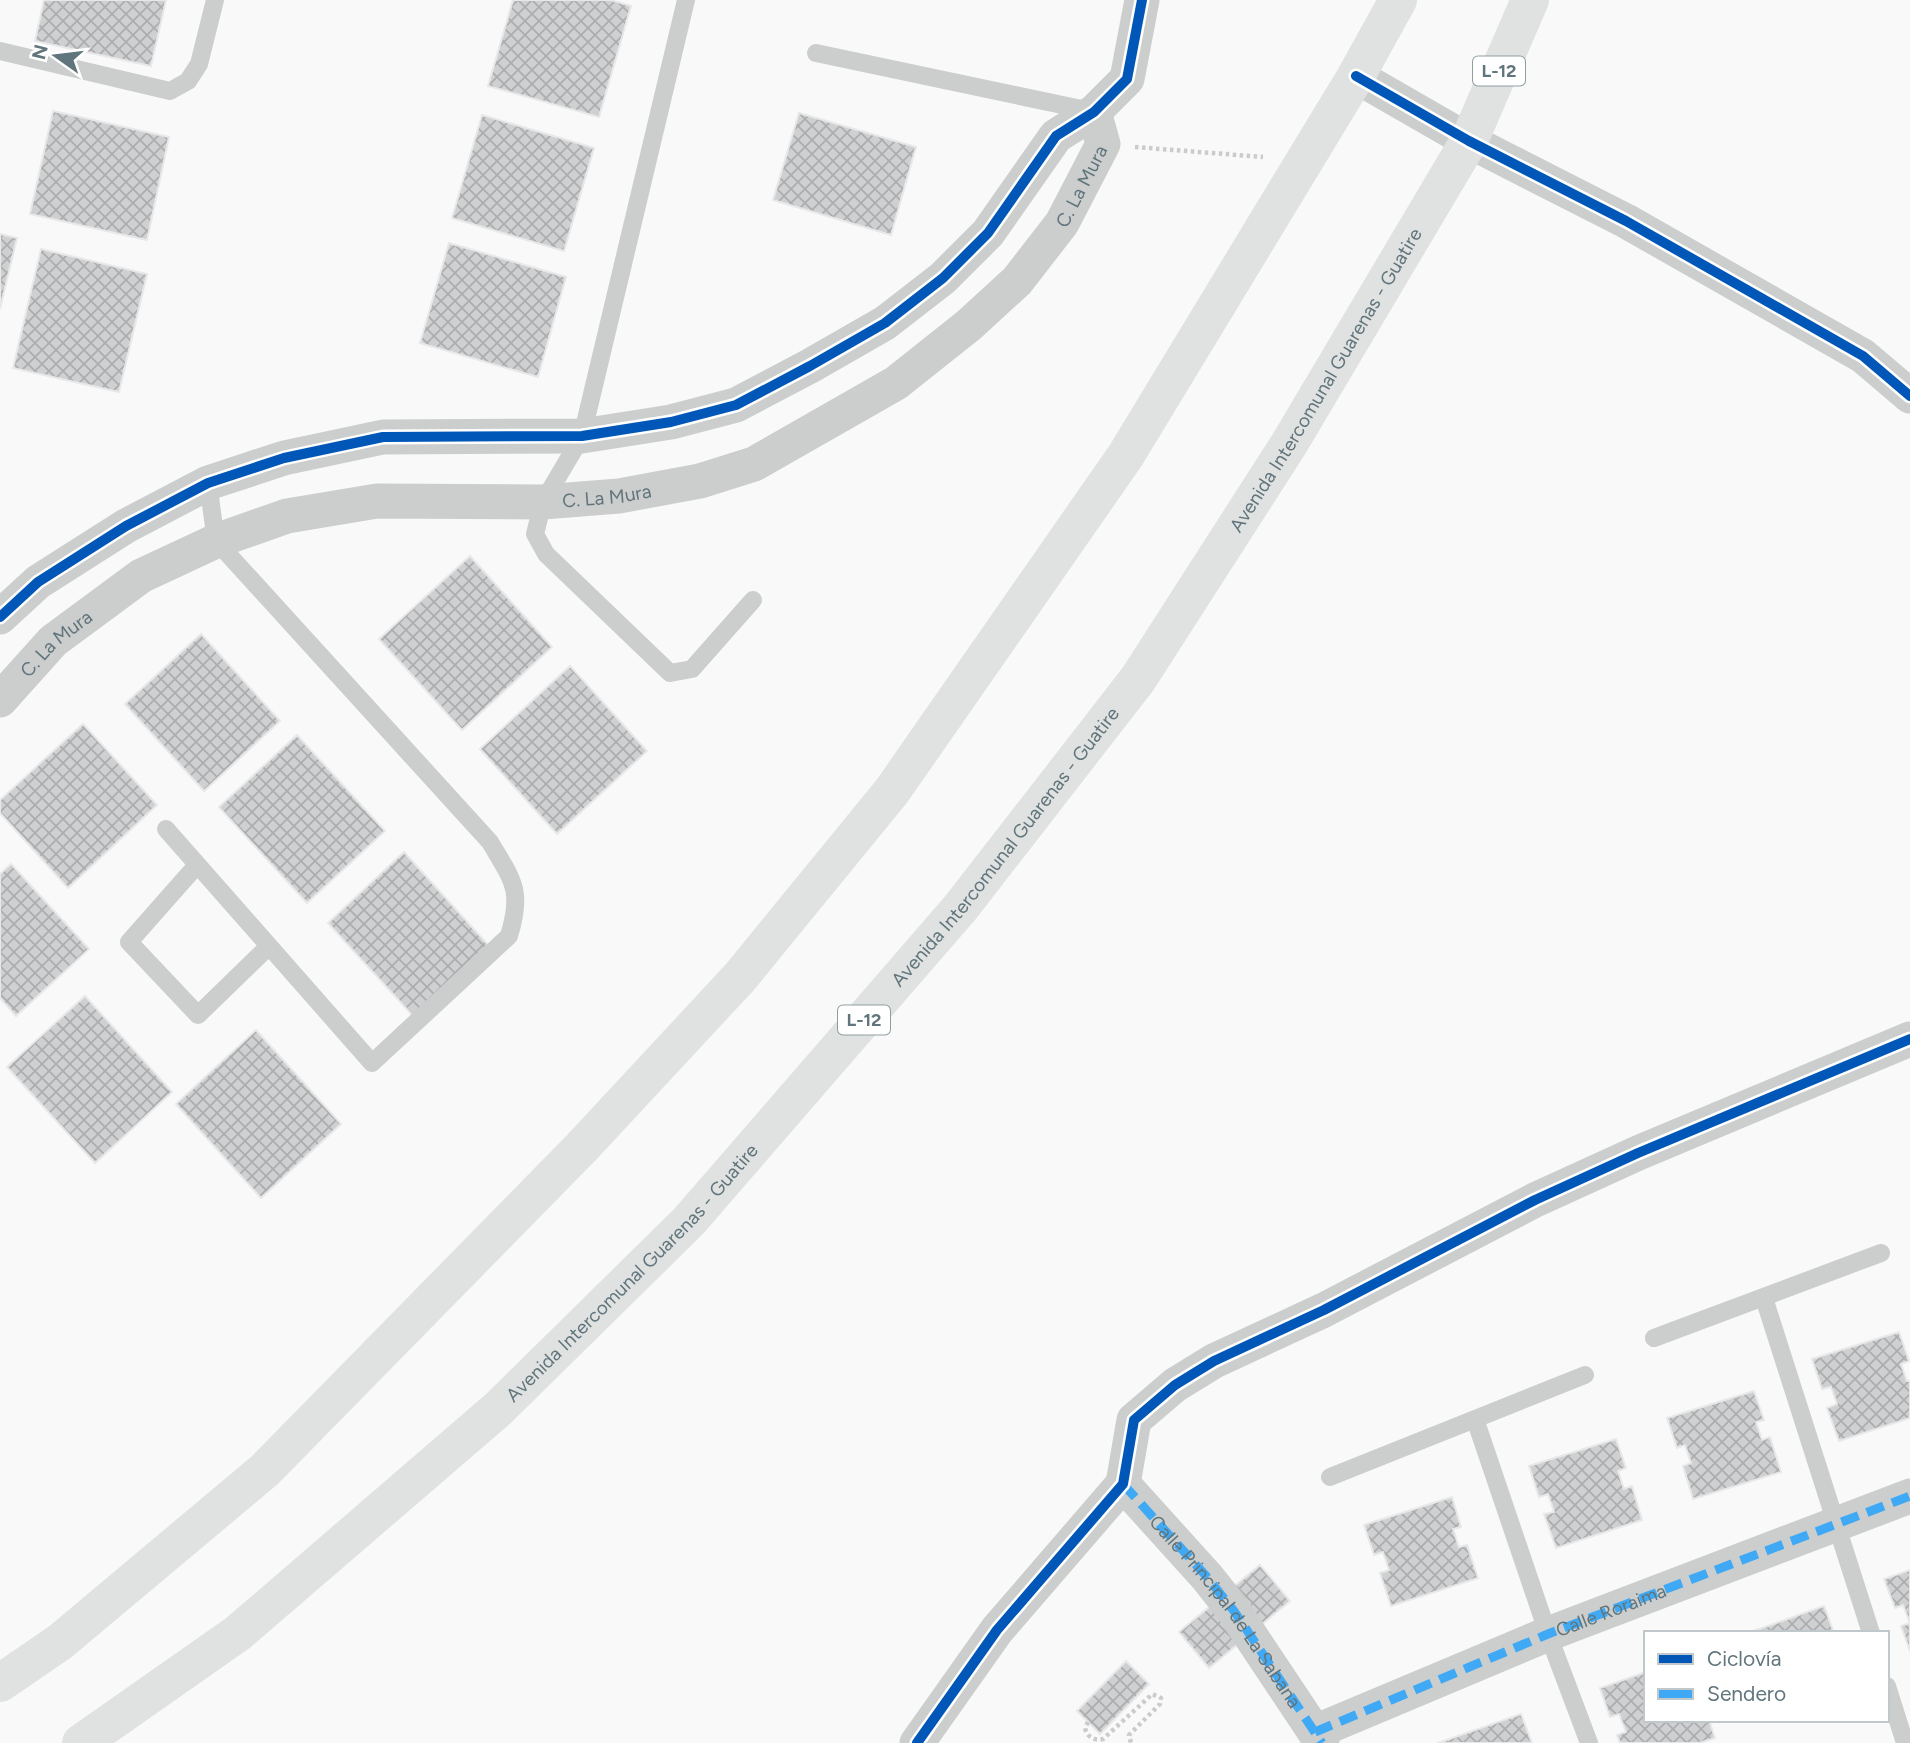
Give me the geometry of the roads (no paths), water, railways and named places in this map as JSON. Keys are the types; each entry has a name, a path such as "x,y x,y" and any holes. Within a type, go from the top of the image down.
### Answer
{"highway":[{"path":"0,1683 60,1642 265,1470 582,1147 740,977 892,791 1126,455 1306,160 1398,0"},
{"name":"Avenida Intercomunal Guarenas - Guatire","path":"81,1743 238,1633 498,1409 689,1221 961,908 1138,679 1289,444 1469,141 1530,0"}],"street":[{"path":"0,617 38,582 126,526 208,483 284,458 383,437 582,436 671,422 736,405 885,323 943,278 988,233 1056,136 1099,128 1127,79 1142,0"},
{"path":"1356,76 1469,141 1626,221 1851,349 1910,396"},
{"name":"C. La Mura","path":"0,700 54,641 141,576 216,541 287,516 377,501 543,502 619,496 700,481 754,464 896,383 969,325 1017,281 1062,223 1099,128"},
{"path":"917,1743 997,1630 1123,1484 1134,1420 1175,1385 1214,1362 1324,1310 1535,1200 1637,1153 1910,1039"},
{"name":"Calle Principal de La Sabana","path":"1123,1484 1234,1611 1318,1737"},
{"name":"Calle Roraima","path":"1318,1737 1548,1634 1910,1496"}],"lane":[{"path":"1,54 170,90 188,80 199,64 215,0"},
{"path":"686,0 582,436 543,502 535,534 546,554 670,673 692,669 753,600"},
{"path":"816,53 1099,128"},
{"path":"166,829 372,1063 509,936 517,910 513,881 490,842 216,541 208,483"},
{"path":"197,864 129,942 198,1015 269,946"},
{"path":"1654,1338 1881,1253"},
{"path":"1765,1298 1870,1631"},
{"path":"1330,1477 1585,1375"},
{"path":"1475,1419 1548,1634 1589,1743"},
{"path":"1889,1692 1905,1743"}]}
